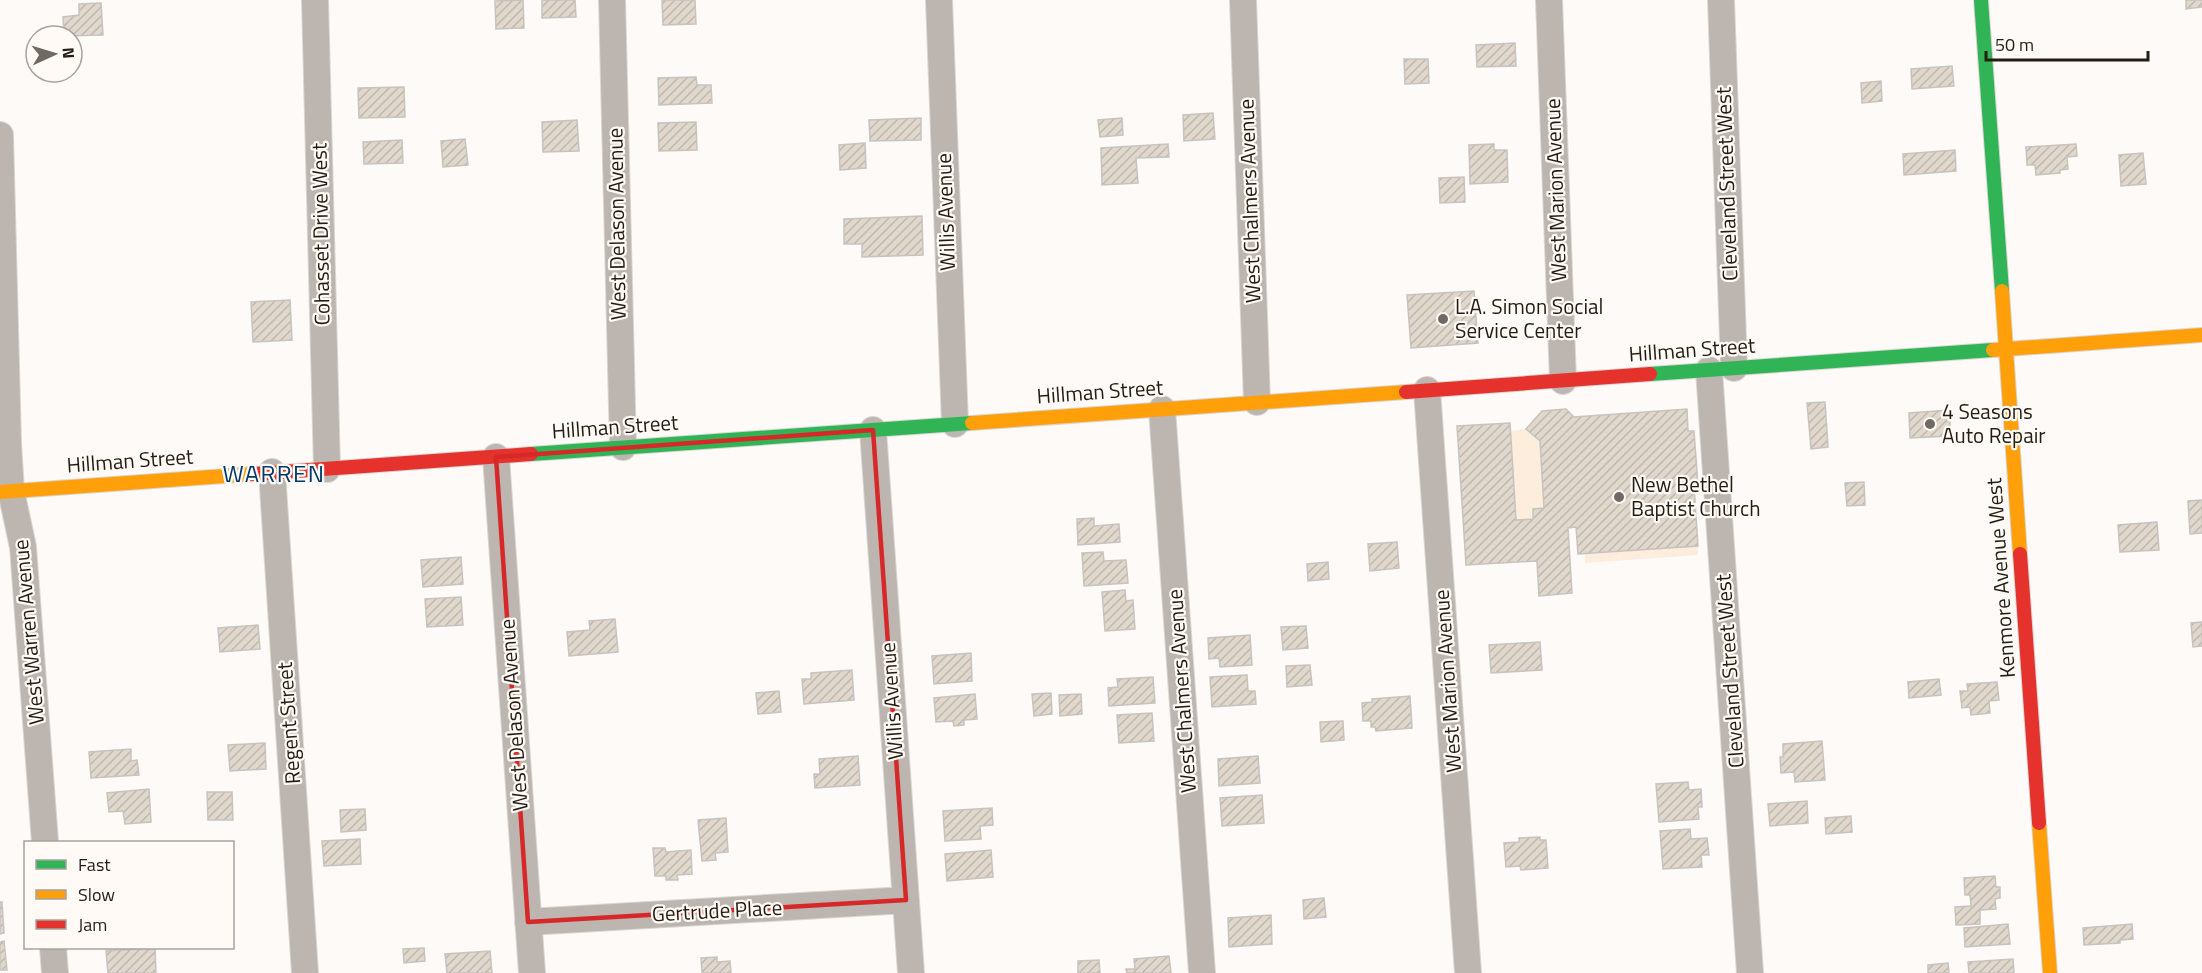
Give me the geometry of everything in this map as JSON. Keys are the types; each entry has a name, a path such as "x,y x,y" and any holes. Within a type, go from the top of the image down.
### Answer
{"street":[{"name":"Cohasset Drive West","path":"315,0 327,469"},
{"name":"West Delason Avenue","path":"612,0 623,447"},
{"name":"Willis Avenue","path":"939,0 954,424"},
{"name":"West Chalmers Avenue","path":"1243,0 1257,402"},
{"name":"West Marion Avenue","path":"1549,0 1563,381"},
{"name":"Cleveland Street West","path":"1721,0 1722,369 1750,973"},
{"name":"Kenmore Avenue West","path":"1981,0 2050,973"},
{"name":"West Warren Avenue","path":"0,135 8,443 5,492 23,547 45,841"},
{"name":"Hillman Street","path":"5,492 2202,335"},
{"name":"West Marion Avenue","path":"1427,390 1468,973"},
{"name":"West Chalmers Avenue","path":"1162,409 1202,973"},
{"name":"Willis Avenue","path":"873,430 911,973"},
{"name":"West Delason Avenue","path":"496,457 532,973"},
{"name":"Regent Street","path":"272,472 305,973"},
{"name":"Gertrude Place","path":"528,922 906,900"},
{"path":"53,949 55,973"}],"highlighted area":[{"path":"873,430 906,900 528,922 496,457"}],"shaded area":[{"path":"1526,429 1540,441 1544,508 1533,509 1533,519 1516,520 1510,431"},
{"path":"1698,546 1698,555 1585,563 1585,554"}],"building":[{"path":"523,0 524,28 496,29 495,1"},
{"path":"542,0 575,0 576,17 542,18"},
{"path":"662,0 695,0 696,24 663,25"},
{"path":"2186,0 2202,0 2202,7 2186,9"},
{"path":"101,3 103,35 84,35 84,24 63,24 63,17 79,15 79,4"},
{"path":"1515,43 1516,66 1477,67 1476,45"},
{"path":"1404,59 1428,59 1429,83 1405,84"},
{"path":"1952,66 1954,86 1912,89 1911,69"},
{"path":"696,77 697,85 711,85 712,103 659,105 658,78"},
{"path":"1881,81 1882,101 1862,103 1861,83"},
{"path":"404,87 405,117 359,118 358,88"},
{"path":"1213,113 1215,139 1184,141 1183,115"},
{"path":"921,118 921,140 870,141 869,120"},
{"path":"1122,118 1123,135 1100,137 1098,120"},
{"path":"577,120 579,151 543,152 542,122"},
{"path":"696,122 697,150 659,151 658,123"},
{"path":"465,139 468,165 443,167 441,141"},
{"path":"402,140 403,163 364,164 363,142"},
{"path":"865,143 866,168 840,170 839,145"},
{"path":"1168,144 1169,157 1136,158 1138,183 1102,185 1101,148"},
{"path":"1494,144 1494,150 1507,150 1508,182 1470,184 1469,145"},
{"path":"2076,144 2077,156 2067,157 2068,169 2060,170 2060,173 2036,175 2035,165 2027,165 2026,147"},
{"path":"1955,150 1956,171 1904,175 1903,154"},
{"path":"2143,153 2146,184 2121,186 2119,155"},
{"path":"1464,177 1465,202 1440,203 1439,178"},
{"path":"922,216 923,255 862,257 862,244 844,244 844,219"},
{"name":"L.A. Simon Social Service Center","path":"1474,291 1478,343 1411,348 1407,295"},
{"path":"290,300 292,340 253,342 251,302"},
{"path":"1825,402 1828,447 1811,449 1807,403"},
{"name":"New Bethel Baptist Church","path":"1566,409 1574,417 1687,409 1688,431 1694,431 1698,485 1694,485 1698,546 1578,554 1576,527 1568,528 1572,593 1539,596 1537,561 1466,565 1457,426 1510,423 1516,520 1533,519 1533,509 1544,508 1540,441 1526,429 1542,411"},
{"name":"4 Seasons Auto Repair","path":"1949,410 1951,436 1910,438 1909,413"},
{"path":"1864,482 1865,505 1847,506 1845,483"},
{"path":"2202,500 2202,533 2190,534 2188,501"},
{"path":"1094,518 1094,526 1119,524 1120,542 1078,545 1077,519"},
{"path":"2157,522 2159,550 2120,552 2118,525"},
{"path":"1397,542 1399,568 1370,571 1368,544"},
{"path":"1103,552 1104,561 1126,560 1128,583 1084,586 1082,553"},
{"path":"461,557 463,584 423,587 421,560"},
{"path":"1328,562 1329,579 1308,581 1307,564"},
{"path":"1125,590 1126,601 1133,600 1135,629 1105,631 1102,592"},
{"path":"461,597 463,625 427,627 425,599"},
{"path":"615,619 618,652 569,656 567,632 590,630 589,621"},
{"path":"2202,622 2202,646 2193,647 2191,623"},
{"path":"258,625 260,649 220,652 218,628"},
{"path":"1306,626 1308,648 1283,650 1281,627"},
{"path":"1250,635 1252,665 1220,667 1219,658 1209,659 1208,638"},
{"path":"1540,642 1542,670 1491,673 1489,645"},
{"path":"971,653 972,681 934,684 932,656"},
{"path":"1310,665 1312,685 1287,687 1286,666"},
{"path":"852,670 854,700 804,704 802,679 811,679 811,673"},
{"path":"1247,675 1248,691 1255,691 1256,704 1212,707 1210,677"},
{"path":"1153,677 1155,703 1109,706 1108,688 1118,687 1117,679"},
{"path":"1939,679 1941,695 1909,698 1908,682"},
{"path":"1997,682 1999,700 1989,701 1990,713 1971,715 1970,707 1962,708 1960,691 1968,691 1967,684"},
{"path":"779,691 781,712 758,714 756,693"},
{"path":"1051,693 1052,714 1034,716 1032,694"},
{"path":"975,694 977,719 964,720 964,725 954,726 953,721 936,722 934,698"},
{"path":"1081,694 1082,714 1060,716 1059,695"},
{"path":"1410,696 1412,728 1376,731 1375,727 1371,727 1371,721 1363,721 1362,703 1372,702 1372,699"},
{"path":"1152,713 1154,741 1119,743 1117,715"},
{"path":"1343,721 1344,740 1321,742 1320,722"},
{"path":"1822,741 1825,780 1795,782 1794,772 1781,773 1780,757 1783,757 1783,744"},
{"path":"265,743 266,769 230,771 228,745"},
{"path":"131,749 131,761 137,760 139,775 91,778 89,752"},
{"path":"858,756 860,785 815,788 814,774 820,774 819,759"},
{"path":"1258,756 1260,783 1219,786 1218,759"},
{"path":"1688,782 1689,790 1701,789 1702,807 1698,807 1699,819 1659,822 1656,784"},
{"path":"149,789 151,822 125,824 123,811 109,812 107,793"},
{"path":"207,792 232,792 233,820 208,820"},
{"path":"1262,795 1264,823 1222,826 1220,798"},
{"path":"1807,801 1808,823 1770,826 1768,804"},
{"path":"992,808 993,825 980,826 981,839 945,841 943,811"},
{"path":"365,809 366,830 341,832 340,810"},
{"path":"1851,816 1852,832 1826,834 1825,818"},
{"path":"726,818 728,852 715,853 716,860 702,861 698,820"},
{"path":"1690,829 1691,839 1707,838 1709,855 1701,855 1702,867 1663,869 1660,831"},
{"path":"1540,837 1540,840 1546,840 1548,868 1521,870 1520,866 1506,867 1504,843 1519,842 1519,838"},
{"path":"360,839 361,864 324,866 322,841"},
{"path":"653,848 665,848 666,852 691,850 692,874 677,875 678,880 666,880 666,876 655,876"},
{"path":"991,850 993,877 947,881 945,854"},
{"path":"1995,876 1996,887 2000,887 2000,898 1995,899 1996,909 1980,910 1980,924 1956,925 1955,907 1971,906 1970,895 1965,895 1964,878"},
{"path":"1324,898 1326,917 1304,919 1303,900"},
{"path":"0,902 2,902 4,933 0,934"},
{"path":"1271,915 1272,944 1229,947 1228,918"},
{"path":"2008,924 2010,944 1965,947 1964,928"},
{"path":"2132,924 2133,939 2120,940 2120,943 2084,945 2083,928"},
{"path":"4,941 7,970 0,970 0,942"},
{"path":"424,948 425,961 404,963 403,949"},
{"path":"155,949 156,973 108,973 106,951"},
{"path":"490,951 492,973 447,973 445,954"},
{"path":"1169,956 1171,973 1127,973 1126,969 1135,969 1134,959"},
{"path":"717,957 717,962 730,961 731,973 702,973 701,958"},
{"path":"2013,959 2014,973 1969,973 1968,962"},
{"path":"1099,960 1100,973 1078,973 1078,961"},
{"path":"1948,963 1949,973 1928,973 1928,965"}],"traffic: fast":[{"path":"1981,0 2002,291"},
{"path":"1650,374 1993,350"},
{"path":"531,454 972,423"}],"traffic: slow":[{"path":"2002,291 2020,554"},
{"path":"1993,350 2202,335"},
{"path":"972,423 1406,392"},
{"path":"0,492 253,474"},
{"path":"2039,823 2050,973"}],"traffic: jam":[{"path":"1406,392 1650,374"},
{"path":"253,474 531,454"},
{"path":"2020,554 2039,823"}],"place":[{"name":"L.A. Simon Social Service Center","path":"1443,319"},
{"name":"4 Seasons Auto Repair","path":"1930,424"},
{"name":"New Bethel Baptist Church","path":"1619,497"}],"district":[{"name":"WARREN","path":"274,474"}]}
